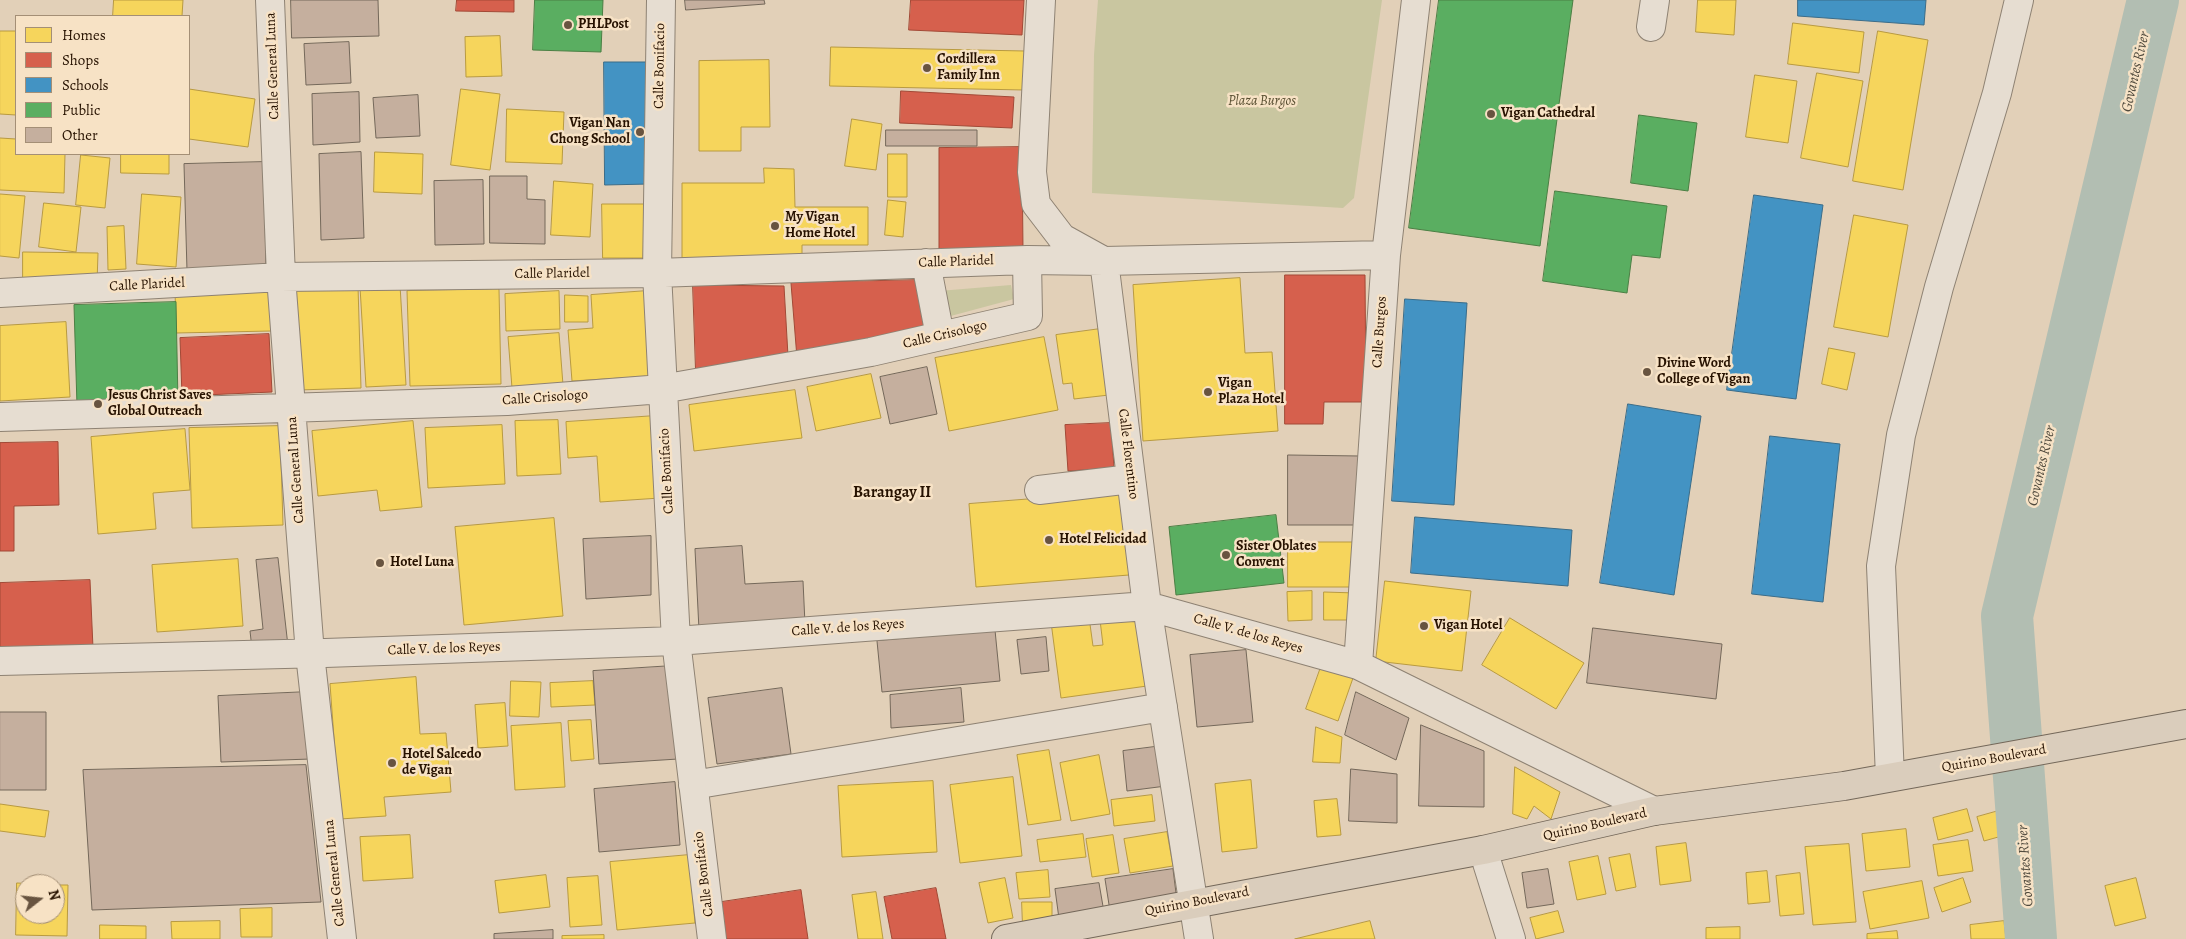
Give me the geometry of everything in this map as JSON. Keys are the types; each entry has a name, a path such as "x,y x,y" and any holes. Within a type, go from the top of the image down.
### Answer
{"main road":[{"name":"Quirino Boulevard","path":"1006,939 1483,850 1654,811 1844,786 1890,776 2186,724"}],"street":[{"name":"Calle General Luna","path":"270,0 281,278 310,654 342,939"},
{"name":"Calle Bonifacio","path":"661,0 657,272 662,389 676,641 712,939"},
{"path":"1041,0 1032,172 1036,204 1062,238 1104,261 1386,255"},
{"name":"Calle Burgos","path":"1358,665 1386,255 1416,0"},
{"path":"1651,27 1655,0"},
{"path":"1890,776 1881,566 1900,435 1939,287 1996,93 2019,0"},
{"name":"Calle Plaridel","path":"0,293 281,278 657,272 1027,260 1104,261"},
{"name":"Calle Crisologo","path":"0,417 507,401 662,389 871,352 1028,316 1027,260"},
{"name":"Calle Florentino","path":"1104,261 1148,606 1199,939"},
{"path":"926,263 940,336"},
{"path":"1039,490 1131,479"},
{"name":"Calle V. de los Reyes","path":"0,662 310,654 676,641 1148,606 1358,665 1654,811"},
{"path":"693,785 1163,707"},
{"path":"1483,850 1510,939"}],"green space":[{"name":"Plaza Burgos","path":"1098,0 1382,0 1354,198 1343,208 1092,193 1094,55"},
{"path":"1011,285 1014,299 947,317 939,291"}],"building: Homes":[{"path":"114,0 183,0 182,15 113,15"},
{"path":"1698,0 1736,0 1734,35 1696,32"},
{"path":"1793,23 1864,32 1859,73 1788,64"},
{"path":"0,31 15,31 15,115 0,114"},
{"path":"1878,31 1928,40 1903,190 1853,181"},
{"path":"500,36 502,76 466,77 465,37"},
{"name":"Cordillera Family Inn","path":"831,47 1025,51 1024,90 830,86"},
{"path":"769,60 770,127 741,127 741,151 699,151 699,61"},
{"path":"1817,73 1863,81 1848,167 1801,158"},
{"path":"1755,75 1797,81 1788,143 1746,137"},
{"path":"190,89 255,99 248,147 190,139"},
{"path":"461,89 500,94 490,170 451,165"},
{"path":"507,109 564,112 562,164 506,162"},
{"path":"852,119 882,124 876,170 845,166"},
{"path":"0,138 15,139 15,155 65,155 64,193 0,190"},
{"path":"375,152 423,154 422,194 374,192"},
{"path":"888,154 907,154 907,197 888,197"},
{"path":"81,155 110,158 105,208 76,205"},
{"path":"121,155 169,155 169,174 121,173"},
{"name":"My Vigan Home Hotel","path":"764,168 794,169 795,207 868,207 868,245 802,245 802,259 682,258 682,183 764,183"},
{"path":"554,181 593,184 590,237 551,235"},
{"path":"0,194 25,196 19,258 0,256"},
{"path":"142,194 181,197 176,267 137,264"},
{"path":"888,200 906,202 903,237 885,235"},
{"path":"44,203 81,207 76,252 39,247"},
{"path":"602,204 646,204 646,258 603,258"},
{"path":"1854,215 1908,225 1888,337 1834,327"},
{"path":"124,226 126,269 108,270 107,227"},
{"path":"23,252 98,253 97,283 23,281"},
{"name":"Vigan Plaza Hotel","path":"1240,278 1245,353 1272,352 1278,431 1143,441 1133,285"},
{"path":"400,285 406,385 366,387 360,287"},
{"path":"270,286 271,331 176,333 175,289"},
{"path":"358,286 361,388 298,390 294,288"},
{"path":"499,289 501,384 410,386 407,291"},
{"path":"559,291 560,329 506,331 505,294"},
{"path":"647,291 653,376 572,381 568,330 593,328 591,295"},
{"path":"565,295 588,296 588,322 565,322"},
{"path":"66,322 70,397 0,401 0,326"},
{"path":"1100,329 1109,395 1074,399 1072,383 1063,384 1056,335"},
{"path":"559,333 563,385 512,388 508,337"},
{"path":"1044,337 1058,410 949,431 935,358"},
{"path":"1829,348 1855,353 1847,390 1822,384"},
{"path":"871,374 881,418 816,431 807,387"},
{"path":"795,390 802,438 694,451 689,405"},
{"path":"655,416 660,498 600,502 597,456 568,458 566,422"},
{"path":"558,420 561,474 517,476 515,421"},
{"path":"413,421 422,507 380,511 377,490 318,496 312,431"},
{"path":"502,425 505,484 428,488 425,428"},
{"path":"280,426 283,525 192,528 189,428"},
{"path":"185,429 190,490 153,493 156,529 98,534 91,437"},
{"name":"Hotel Felicidad","path":"1122,492 1129,575 976,587 969,504"},
{"path":"554,518 563,616 464,625 455,527"},
{"path":"1288,542 1357,542 1357,587 1288,587"},
{"path":"238,559 243,626 157,632 152,565"},
{"name":"Vigan Hotel","path":"1385,581 1471,591 1462,671 1376,661"},
{"path":"1312,591 1312,620 1288,621 1287,592"},
{"path":"1324,592 1356,593 1355,620 1324,620"},
{"path":"1137,615 1147,686 1061,698 1051,622 1089,617 1093,646 1103,645 1100,620"},
{"path":"1510,618 1584,663 1556,709 1482,665"},
{"path":"1321,667 1353,678 1338,721 1306,709"},
{"name":"Hotel Salcedo de Vigan","path":"416,677 420,734 446,733 451,792 384,797 386,816 340,819 330,684"},
{"path":"511,681 541,682 539,717 510,716"},
{"path":"593,681 595,705 551,707 550,683"},
{"path":"505,703 508,746 478,748 475,705"},
{"path":"591,720 594,759 571,761 568,721"},
{"path":"561,723 565,787 515,790 511,726"},
{"path":"1316,727 1342,737 1340,763 1313,762"},
{"path":"1049,750 1061,820 1028,825 1017,755"},
{"path":"1099,755 1110,814 1071,821 1060,763"},
{"path":"1515,767 1560,792 1551,819 1534,806 1527,819 1513,814"},
{"path":"1013,777 1022,856 960,863 950,785"},
{"path":"1251,780 1257,848 1222,852 1215,784"},
{"path":"933,781 937,852 842,857 838,786"},
{"path":"1152,795 1155,821 1114,826 1111,800"},
{"path":"1337,799 1341,835 1317,837 1314,801"},
{"path":"0,804 49,811 45,837 0,831"},
{"path":"1967,809 1973,831 1938,840 1933,818"},
{"path":"2002,810 2009,834 1984,841 1977,817"},
{"path":"1906,829 1910,867 1866,871 1862,834"},
{"path":"1167,832 1173,866 1130,873 1124,839"},
{"path":"1083,834 1086,857 1040,862 1037,840"},
{"path":"410,835 413,878 363,881 360,837"},
{"path":"1113,835 1119,873 1092,877 1086,839"},
{"path":"1968,840 1973,871 1938,876 1933,845"},
{"path":"1686,843 1691,881 1660,885 1656,847"},
{"path":"1849,844 1856,922 1813,925 1805,847"},
{"path":"1630,854 1636,887 1616,891 1609,858"},
{"path":"689,855 695,923 617,930 610,862"},
{"path":"1598,856 1606,894 1577,900 1569,862"},
{"path":"1048,870 1050,897 1019,899 1016,873"},
{"path":"1767,871 1770,902 1748,904 1746,873"},
{"path":"1800,873 1804,914 1780,916 1776,876"},
{"path":"546,875 550,907 499,913 495,881"},
{"path":"598,876 602,925 570,927 567,878"},
{"path":"1005,878 1013,918 988,923 979,883"},
{"path":"1963,878 1971,902 1942,912 1934,888"},
{"path":"2136,878 2146,918 2115,926 2105,886"},
{"path":"1922,881 1929,918 1870,929 1863,892"},
{"path":"65,885 68,885 67,936 16,935 16,924 65,924"},
{"path":"876,892 883,939 858,939 852,895"},
{"path":"1022,902 1052,902 1052,927 1023,927"},
{"path":"272,908 272,937 241,937 240,909"},
{"path":"1558,911 1564,932 1536,939 1530,918"},
{"path":"220,921 220,939 172,939 171,922"},
{"path":"1370,921 1375,939 1295,939"},
{"path":"2004,921 2006,939 1971,939 1970,925"},
{"path":"100,925 146,926 146,939 100,939"},
{"path":"1740,927 1740,939 1706,939 1706,928"},
{"path":"1897,931 1898,939 1867,939 1867,934"},
{"path":"604,935 604,939 562,939 562,936"}],"building: Shops":[{"path":"457,0 514,0 514,12 456,11"},
{"path":"911,0 1024,0 1022,35 909,30"},
{"path":"901,91 1014,97 1012,128 900,123"},
{"path":"1022,147 1023,251 939,251 939,148"},
{"path":"1285,275 1365,275 1366,402 1324,402 1323,424 1285,424"},
{"path":"919,280 926,326 797,358 791,283"},
{"path":"693,285 784,286 788,356 696,372"},
{"path":"269,334 272,392 182,396 180,338"},
{"path":"1111,423 1114,468 1068,471 1065,425"},
{"path":"58,442 59,505 14,506 14,551 0,551 0,443"},
{"path":"90,580 93,648 0,651 0,583"},
{"path":"936,888 946,939 892,939 884,897"},
{"path":"801,890 808,939 720,939 715,903"}],"building: Schools":[{"path":"1798,0 1926,0 1924,25 1798,16"},
{"path":"604,62 648,62 649,184 605,185"},
{"path":"1754,195 1823,205 1796,399 1727,390"},
{"path":"1405,299 1467,303 1454,505 1392,501"},
{"path":"1628,404 1701,416 1674,595 1600,583"},
{"path":"1770,436 1840,444 1823,602 1752,594"},
{"path":"1415,517 1572,530 1568,586 1411,573"}],"building: Public":[{"name":"PHLPost","path":"535,0 603,0 601,52 533,50"},
{"name":"Vigan Cathedral","path":"1439,0 1573,0 1540,246 1409,228"},
{"path":"1639,115 1697,123 1688,191 1631,183"},
{"path":"1555,191 1667,206 1660,258 1632,255 1627,293 1543,281"},
{"path":"176,302 178,403 77,406 74,305"},
{"name":"Sister Oblates Convent","path":"1276,515 1284,583 1176,595 1169,527"}],"building: Other":[{"path":"291,0 378,0 379,36 292,38"},
{"path":"685,0 764,0 765,4 686,10"},
{"path":"349,42 351,83 306,85 304,44"},
{"path":"359,92 360,142 313,145 312,94"},
{"path":"418,95 420,136 376,138 373,98"},
{"path":"886,130 977,130 977,146 886,146"},
{"path":"361,152 364,238 321,240 319,154"},
{"path":"264,162 266,269 187,271 184,164"},
{"path":"490,176 527,176 527,199 545,200 545,244 490,243"},
{"path":"483,180 484,244 435,245 434,181"},
{"path":"927,367 937,414 890,424 880,377"},
{"path":"1288,455 1360,456 1360,525 1288,525"},
{"path":"651,536 651,595 586,599 583,539"},
{"path":"742,546 745,584 803,581 805,624 699,630 695,549"},
{"path":"278,558 288,646 252,649 250,631 263,629 256,560"},
{"path":"1593,628 1722,644 1716,699 1587,683"},
{"path":"995,630 1000,681 882,692 877,641"},
{"path":"1046,637 1049,671 1021,674 1017,640"},
{"path":"1246,650 1253,722 1197,727 1190,655"},
{"path":"672,666 678,759 599,764 593,671"},
{"path":"782,688 791,754 717,764 708,698"},
{"path":"961,688 964,722 891,728 890,695"},
{"path":"308,692 311,759 221,762 218,696"},
{"path":"1356,692 1409,718 1396,760 1345,735"},
{"path":"0,712 46,712 46,790 0,790"},
{"path":"1421,725 1484,751 1484,807 1419,806"},
{"path":"1162,746 1166,786 1127,791 1123,751"},
{"path":"306,765 321,902 92,910 83,770"},
{"path":"1351,769 1397,774 1397,823 1349,821"},
{"path":"675,782 680,845 599,852 594,789"},
{"path":"1173,869 1177,901 1110,911 1105,879"},
{"path":"1548,869 1554,904 1527,908 1522,873"},
{"path":"1099,883 1105,918 1060,926 1055,889"},
{"path":"553,930 553,939 494,939 494,934"}],"waterway":[{"name":"Govantes River","path":"2031,939 2007,616 2153,0"}],"place":[{"name":"PHLPost","path":"568,25"},
{"name":"Cordillera Family Inn","path":"927,68"},
{"name":"Vigan Cathedral","path":"1491,114"},
{"name":"Vigan Nan Chong School","path":"640,132"},
{"name":"My Vigan Home Hotel","path":"775,226"},
{"name":"Divine Word College of Vigan","path":"1647,372"},
{"name":"Vigan Plaza Hotel","path":"1208,392"},
{"name":"Jesus Christ Saves Global Outreach","path":"98,404"},
{"name":"Hotel Felicidad","path":"1049,540"},
{"name":"Sister Oblates Convent","path":"1226,555"},
{"name":"Hotel Luna","path":"380,563"},
{"name":"Vigan Hotel","path":"1424,626"},
{"name":"Hotel Salcedo de Vigan","path":"392,763"}],"district":[{"name":"Barangay II","path":"892,493"}]}
